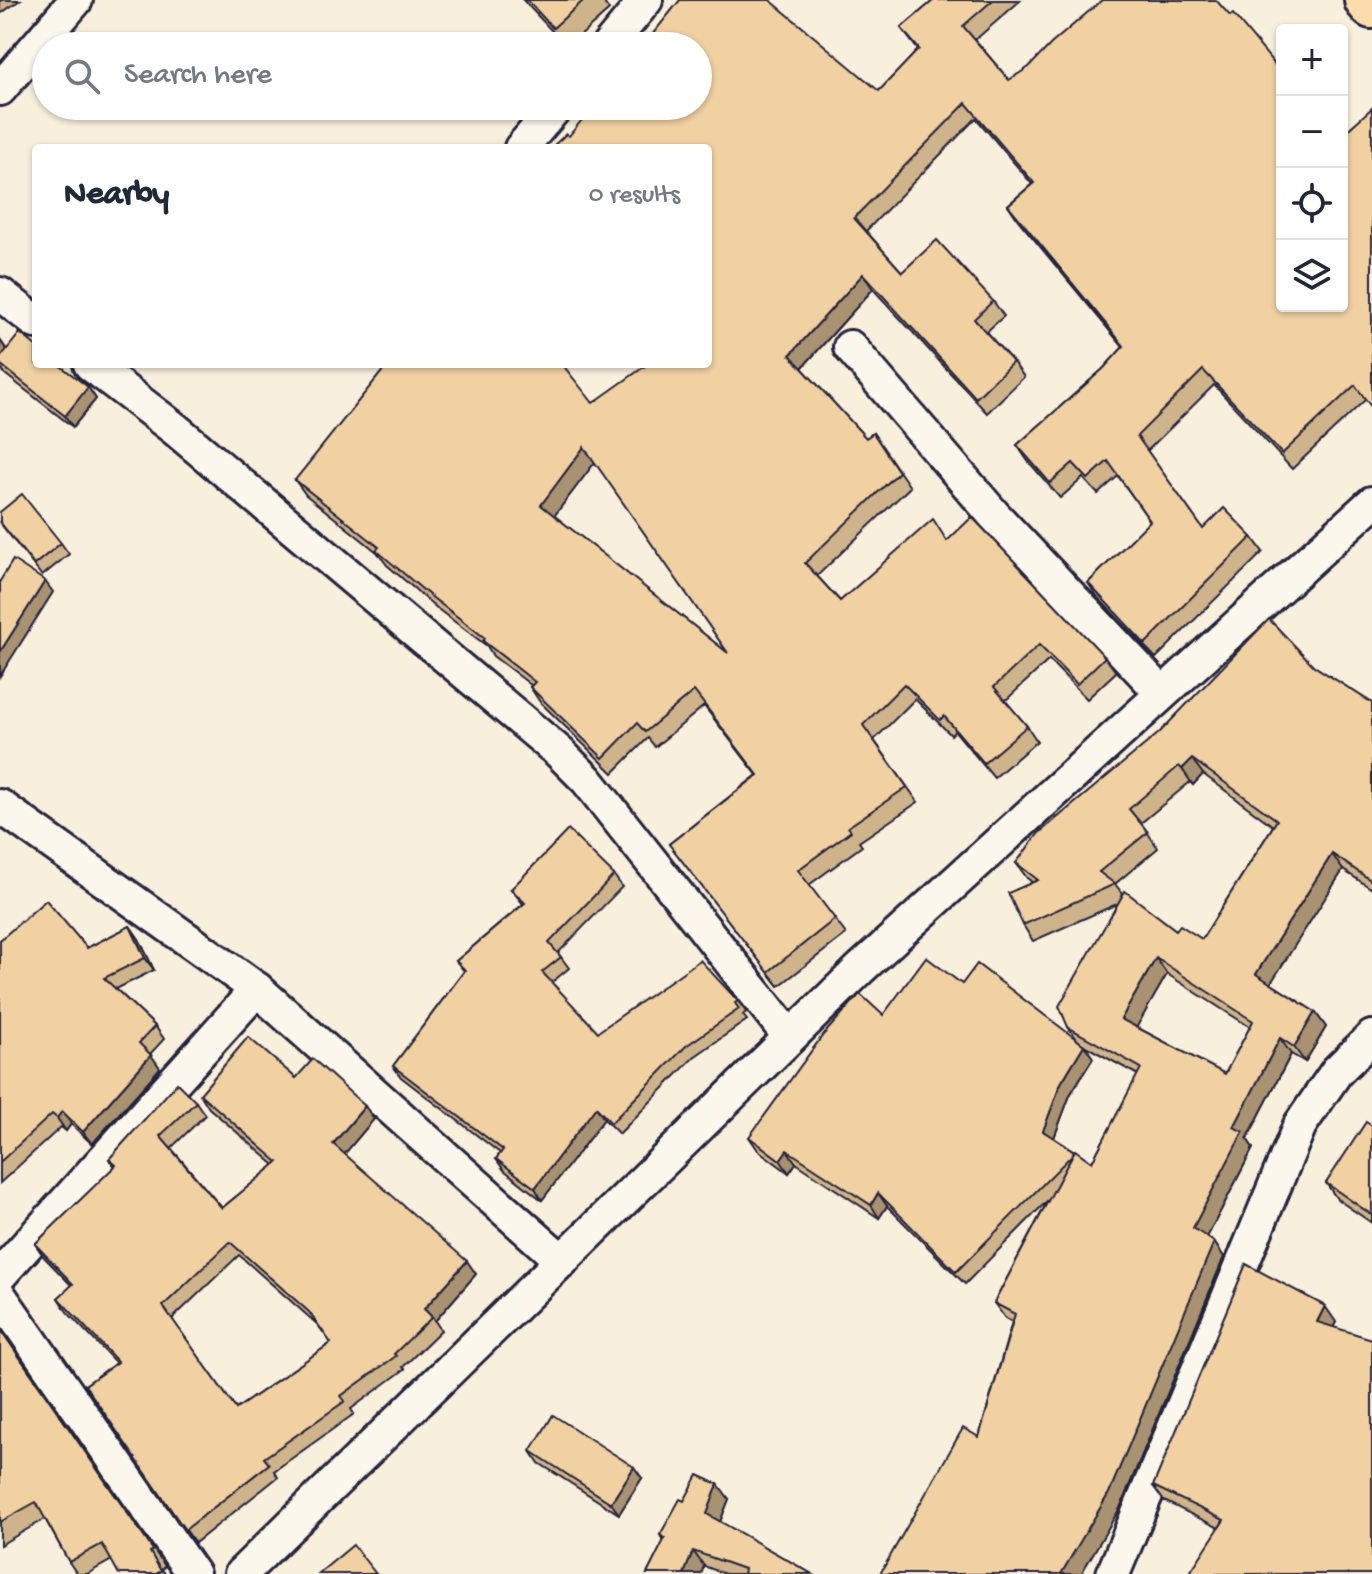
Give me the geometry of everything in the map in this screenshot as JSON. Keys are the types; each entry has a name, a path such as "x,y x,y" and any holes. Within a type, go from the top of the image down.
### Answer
{"main road":[{"path":"1367,0 1372,6"}],"street":[{"path":"49,32 76,0"},
{"path":"620,32 646,0"},
{"path":"0,89 32,52"},
{"path":"524,144 545,120"},
{"path":"0,294 32,319"},
{"path":"850,347 994,515 1161,692"},
{"path":"95,368 175,429 559,752 587,780 790,1037"},
{"path":"241,1574 860,969 1372,503"},
{"path":"0,806 257,989 562,1261"},
{"path":"0,1275 257,989"},
{"path":"1113,1574 1300,1125 1337,1071 1372,1037"},
{"path":"0,1296 193,1574"}],"building":[{"path":"527,0 584,0 553,28"},
{"path":"680,0 770,0 879,91 919,49 901,28 934,0 993,0 963,26 1009,80 1029,67 1102,0 1216,0 1230,16 1233,14 1276,66 1276,312 1348,312 1348,130 1372,108 1372,408 1355,385 1282,454 1203,370 1137,436 1203,529 1224,508 1252,537 1145,644 1088,583 1150,521 1108,461 1088,479 1073,463 1050,483 1017,445 1103,369 1124,346 1008,205 1034,183 966,103 854,218 902,272 937,240 993,301 974,319 1013,362 976,398 863,274 790,355 866,438 873,433 899,472 805,563 840,601 933,519 947,541 972,517 1105,657 1077,684 1039,645 994,687 1027,726 984,763 944,716 940,720 904,684 863,725 907,787 848,827 851,831 798,870 835,919 768,972 669,844 758,775 694,691 645,732 637,723 603,758 530,687 535,682 376,550 379,547 295,480 385,368 565,368 593,403 642,368 712,368 712,144 555,144 566,134 569,136 582,120 712,120 712,32 654,32","holes":["584,447 728,653 541,505"]},
{"path":"20,333 32,343 32,368 63,368 88,387 65,416 0,364 0,358"},
{"path":"22,494 61,543 34,565 0,522 0,512"},
{"path":"13,560 45,581 0,652 0,581"},
{"path":"1269,619 1314,666 1372,703 1372,881 1332,854 1256,974 1315,1012 1294,1047 1280,1038 1234,1127 1243,1132 1193,1228 1214,1242 1109,1493 1061,1574 880,1574 963,1428 979,1437 1015,1314 994,1303 1075,1150 1092,1162 1141,1068 1068,1027 1059,1006 1125,891 1176,930 1180,925 1202,939 1277,820 1192,759 1182,769 1179,766 1129,809 1148,832 1099,872 1115,884 1023,925 1008,893 1038,880 1016,863 1039,833 1159,733","holes":["1156,958 1253,1021 1225,1074 1121,1019"]},
{"path":"568,830 614,875 549,943 561,957 542,972 598,1032 700,960 738,1001 735,1003 739,1009 686,1046 611,1123 596,1107 535,1188 496,1159 503,1150 393,1066 465,970 456,961 525,903 511,889"},
{"path":"46,900 87,948 130,926 145,958 104,978 155,1026 139,1043 151,1055 83,1132 62,1111 57,1118 52,1114 0,1162 0,940"},
{"path":"926,957 962,984 977,964 1084,1045 1061,1083 1043,1131 1074,1151 1072,1155 956,1272 878,1193 871,1205 787,1150 780,1160 749,1137 823,1035 860,994 883,1015"},
{"path":"248,1037 296,1078 313,1059 365,1106 333,1144 467,1261 424,1309 432,1317 394,1354 396,1356 341,1396 345,1401 264,1458 269,1464 185,1530 85,1385 118,1362 58,1298 73,1284 35,1244 116,1165 109,1159 177,1083 196,1102 160,1136 222,1208 278,1162 200,1094","holes":["230,1242 309,1312 331,1343 236,1409 163,1306"]},
{"path":"1366,1122 1372,1126 1372,1215 1326,1183"},
{"path":"1246,1264 1325,1306 1317,1322 1372,1339 1372,1574 1189,1574 1224,1520 1153,1486"},
{"path":"0,1329 153,1550 150,1552 161,1571 156,1574 119,1574 102,1544 69,1562 36,1502 0,1522"},
{"path":"553,1415 634,1467 611,1503 531,1451"},
{"path":"698,1475 718,1484 707,1514 812,1574 743,1574 744,1569 693,1551 684,1574 647,1574 665,1538 660,1535"},
{"path":"353,1545 376,1574 318,1574"}]}
